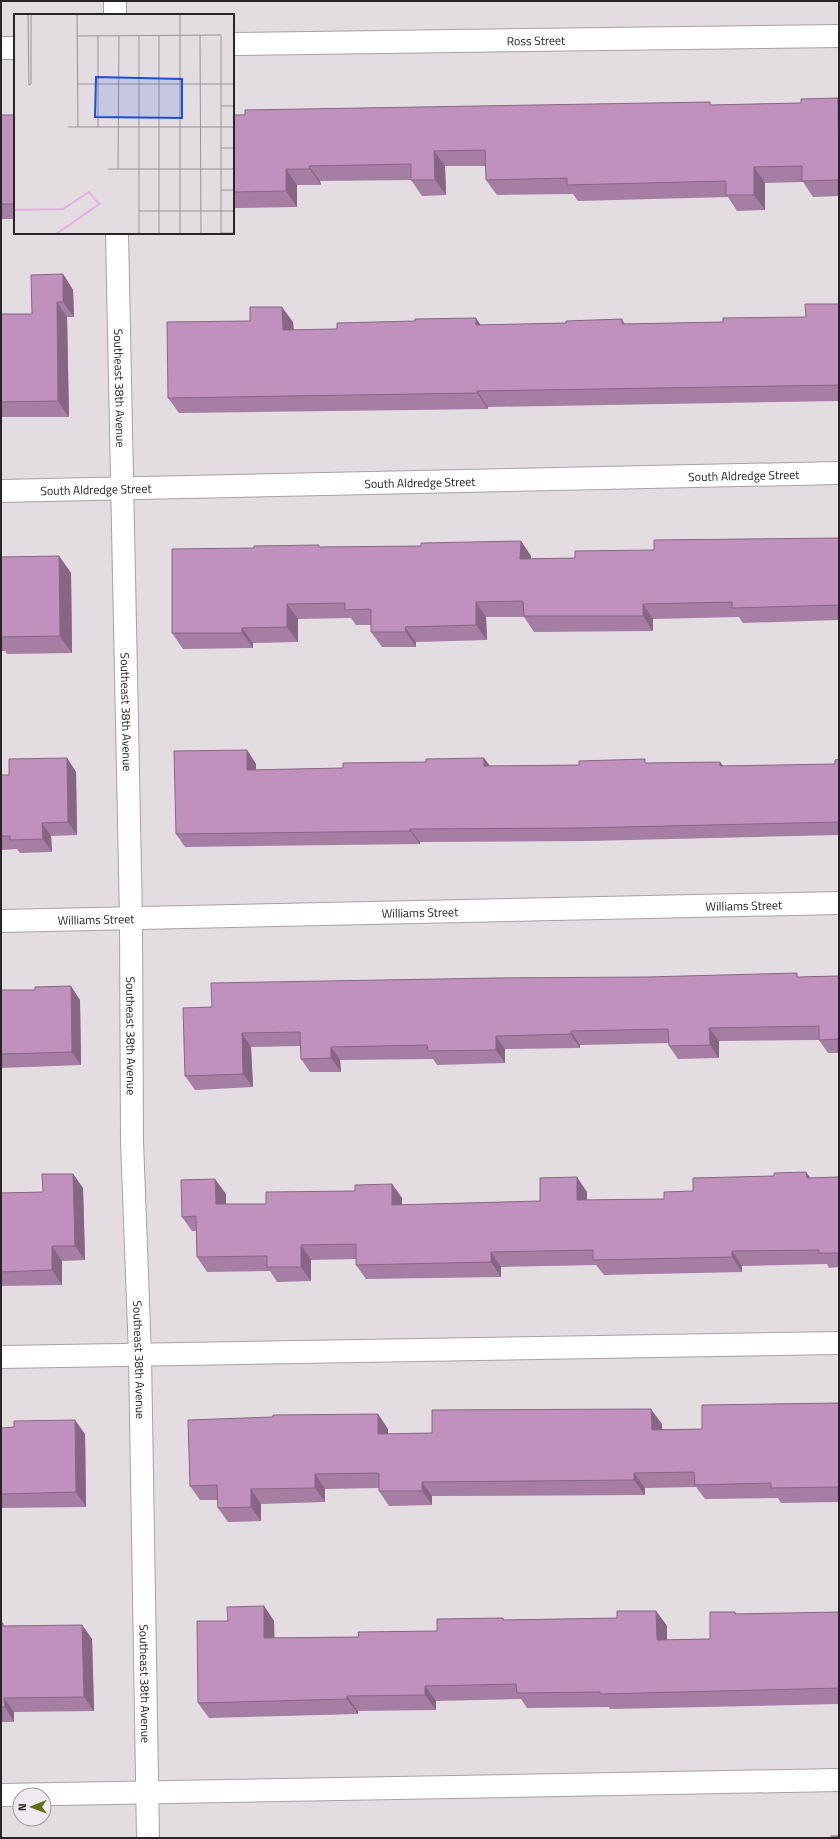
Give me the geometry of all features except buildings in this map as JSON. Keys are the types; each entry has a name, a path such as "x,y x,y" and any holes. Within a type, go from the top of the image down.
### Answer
{"street":[{"path":"115,1 115,14"},
{"name":"Ross Street","path":"234,44 839,36"},
{"path":"1,48 14,48"},
{"name":"Southeast 38th Avenue","path":"117,234 131,919 132,1141 140,1355 148,1838"},
{"name":"South Aldredge Street","path":"1,491 839,473"},
{"name":"Williams Street","path":"1,921 839,903"},
{"path":"1,1358 839,1344"},
{"path":"1,1795 839,1780"}]}
